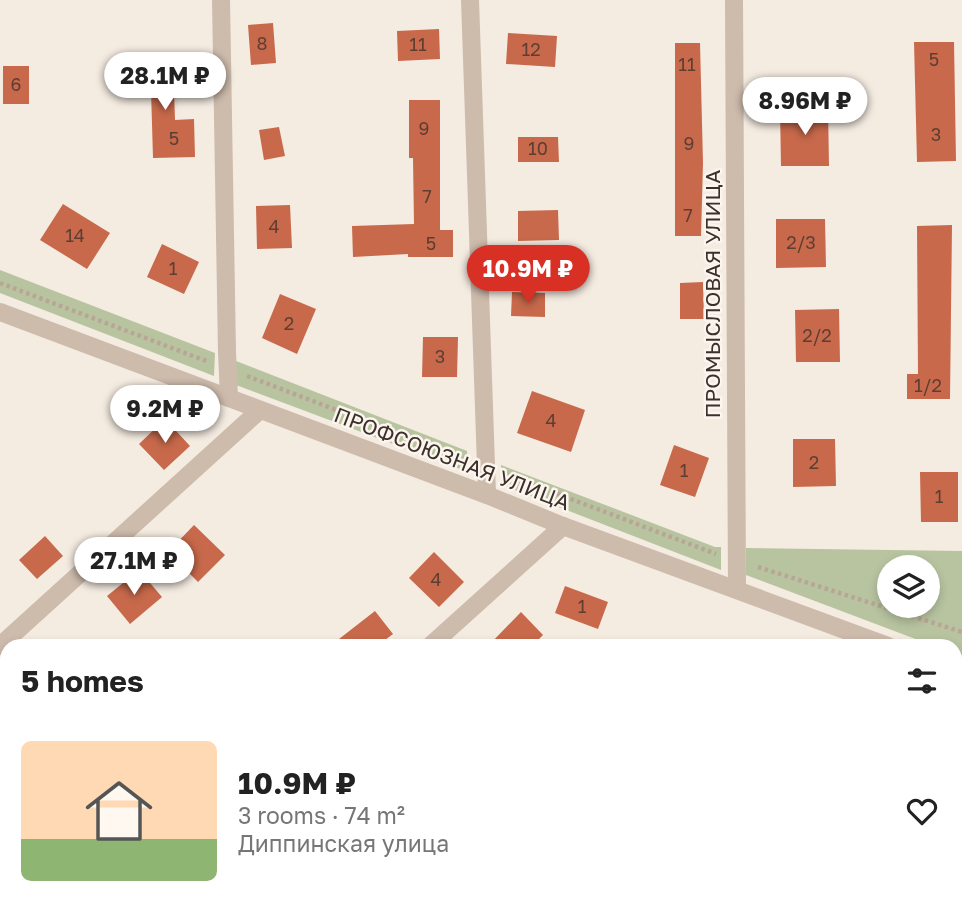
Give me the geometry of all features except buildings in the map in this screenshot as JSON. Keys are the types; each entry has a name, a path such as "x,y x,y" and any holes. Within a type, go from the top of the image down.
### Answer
{"street":[{"path":"221,0 229,398"},
{"path":"470,0 486,495"},
{"name":"ПРОМЫСЛОВАЯ УЛИЦА","path":"734,0 737,589"},
{"name":"ПРОФСОЮЗНАЯ УЛИЦА","path":"0,312 563,526 869,639"},
{"path":"8,639 260,410"},
{"path":"438,639 563,526"}],"green space":[{"path":"0,270 215,353 214,376 0,293"},
{"path":"236,361 467,451 468,472 236,385"},
{"path":"501,465 721,547 721,570 502,485"},
{"path":"746,548 962,551 962,639 915,639 746,575"}]}
